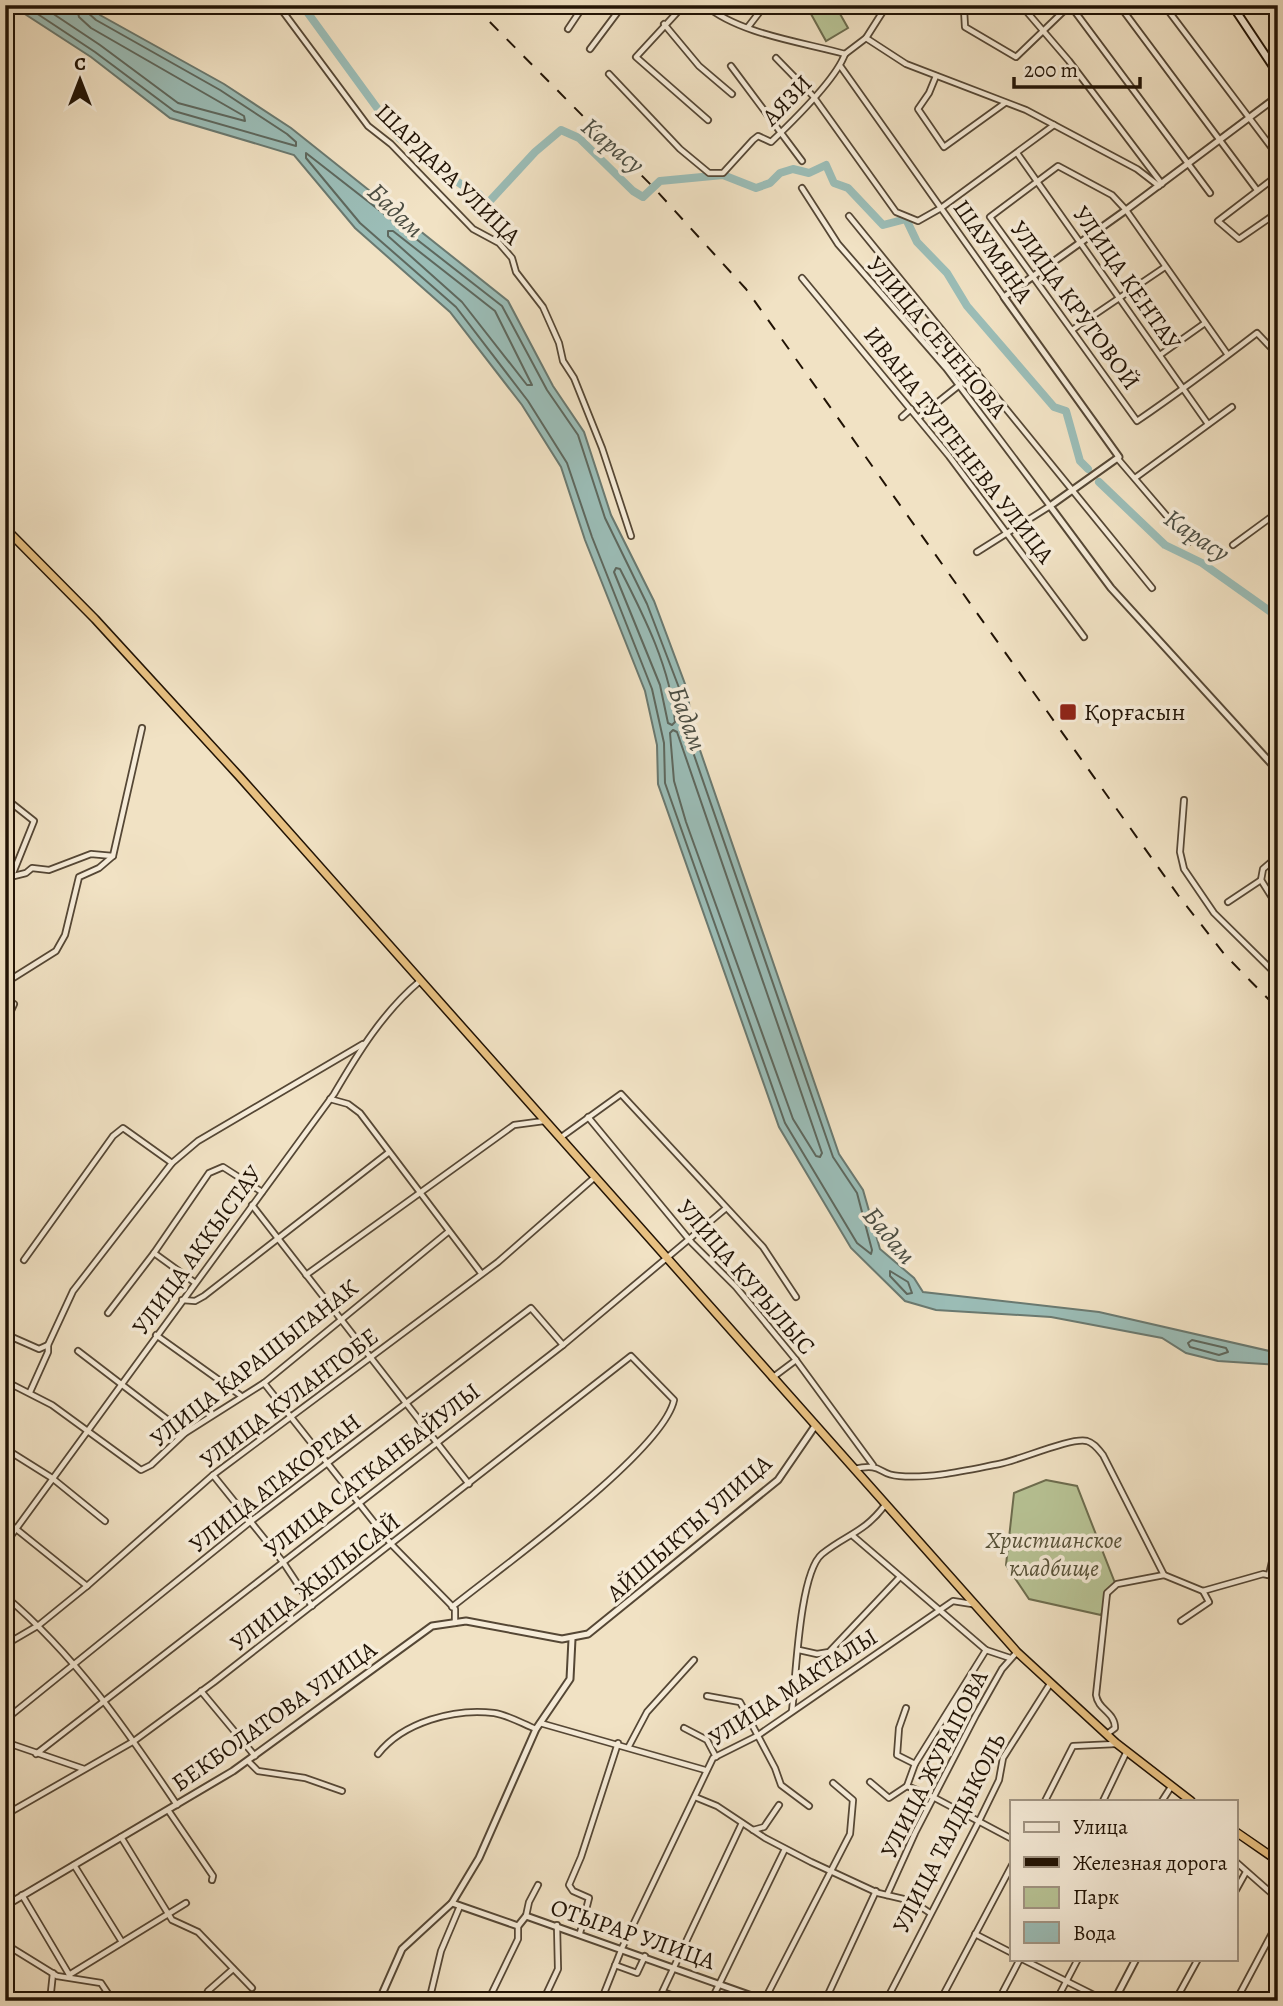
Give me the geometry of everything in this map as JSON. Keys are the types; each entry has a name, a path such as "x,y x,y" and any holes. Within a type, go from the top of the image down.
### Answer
{"highway":[{"path":"5,528 101,626 596,1176 772,1378 976,1605 1014,1655 1116,1743 1190,1800"},
{"path":"1238,1833 1278,1861"}],"main road":[{"path":"1232,5 1278,74"}],"street":[{"name":"ШАРДАРА УЛИЦА","path":"278,5 368,126 391,144 473,229 499,243 512,258 516,272 543,307 559,343 563,361 574,378 602,448 631,537"},
{"path":"568,29 584,5"},
{"path":"590,49 623,5"},
{"path":"684,5 636,57 708,120"},
{"path":"705,5 723,20 845,54 866,38 887,5"},
{"path":"748,27 765,5"},
{"path":"1021,5 1043,30 1160,185"},
{"path":"977,10 964,9 965,27 1016,57 1070,5 1210,193"},
{"path":"1119,5 1257,190"},
{"path":"1164,5 1278,156"},
{"path":"1239,14 1252,5"},
{"path":"664,24 699,66 732,94"},
{"path":"866,38 906,64 1006,102 1054,125 1137,169 1160,185"},
{"name":"АЯЗИ","path":"609,74 680,149 709,173 723,173 758,136 771,142 782,132 841,67 845,54"},
{"path":"776,58 813,96 896,212 918,221 941,208 1054,125"},
{"path":"731,66 802,161"},
{"name":"ШАУМЯНА","path":"841,67 1118,457 1189,542"},
{"path":"936,76 918,109 944,147 1006,102"},
{"path":"1004,297 1082,243 1278,96"},
{"name":"УЛИЦА КЕНТАУ","path":"1017,153 1208,424"},
{"name":"УЛИЦА КРУГОВОЙ","path":"1184,388 1137,421 990,217 1058,166 1112,195 1126,210 1228,355"},
{"path":"1278,175 1218,221 1239,239 1278,212"},
{"name":"УЛИЦА СЕЧЕНОВА","path":"802,187 840,247 958,384 1111,588 1278,771"},
{"path":"849,216 1152,588"},
{"path":"1072,330 1165,267"},
{"name":"ИВАНА ТУРГЕНЕВА УЛИЦА","path":"803,278 911,409 1084,637"},
{"path":"1160,355 1205,323"},
{"path":"1184,388 1257,333 1278,355"},
{"path":"918,418 977,371"},
{"path":"1278,395 1274,398 1278,404"},
{"path":"1135,478 1232,407"},
{"path":"902,417 911,409"},
{"path":"977,552 1073,491 1118,457"},
{"path":"1233,545 1278,512"},
{"path":"5,983 56,951 65,935 79,877 99,868 113,856 142,729"},
{"path":"5,798 34,821 5,893"},
{"path":"1185,800 1180,852 1184,869 1214,913 1278,976"},
{"path":"13,876 26,873 32,868 49,870 91,854 113,856"},
{"path":"1278,856 1263,869 1261,880 1278,908"},
{"path":"1228,902 1261,880"},
{"name":"УЛИЦА АККЫСТАУ","path":"5,1544 330,1099 363,1044 402,996 420,981"},
{"path":"5,999 15,1004 5,1024"},
{"path":"30,1392 73,1291 172,1163 198,1141 363,1044"},
{"path":"560,1138 621,1094 763,1247 796,1297"},
{"path":"330,1099 348,1104 360,1113 481,1273"},
{"name":"УЛИЦА КУРЫЛЫС","path":"588,1117 690,1241 736,1287 796,1360 873,1465"},
{"path":"306,1275 514,1125 544,1121"},
{"path":"24,1260 113,1136 122,1128 172,1163"},
{"path":"182,1300 195,1301 204,1296 388,1153"},
{"path":"108,1313 154,1253 209,1173 223,1167 262,1192"},
{"name":"УЛИЦА КУЛАНТОБЕ","path":"5,1650 23,1632 39,1625 87,1586 213,1475 498,1262 596,1176"},
{"path":"252,1205 469,1484"},
{"name":"УЛИЦА САТКАНБАЙУЛЫ","path":"36,1754 563,1345 725,1209"},
{"name":"УЛИЦА КАРАШЫГАНАК","path":"5,1381 30,1392 141,1470 185,1433 240,1395 264,1383 448,1232"},
{"path":"154,1253 194,1282"},
{"name":"УЛИЦА АТАКОРГАН","path":"5,1720 250,1522 531,1308 563,1345"},
{"path":"5,1335 38,1349 48,1345"},
{"path":"156,1335 240,1395"},
{"path":"78,1351 185,1433"},
{"name":"УЛИЦА ЖЫЛЫСАЙ","path":"5,1815 134,1741 392,1545 631,1356 674,1400 659,1431 628,1464 452,1606"},
{"path":"772,1378 796,1360"},
{"path":"264,1383 392,1545 452,1606 455,1623 466,1621 572,1639 570,1679 538,1726 479,1858 452,1903 402,1948 379,2001"},
{"name":"АЙШЫКТЫ УЛИЦА","path":"572,1639 588,1634 611,1618 778,1480 815,1426"},
{"path":"5,1429 10,1433 6,1444 9,1451 52,1478 105,1521"},
{"path":"853,1469 873,1465 896,1476 960,1472 1025,1459 1071,1441 1085,1441 1095,1445 1103,1455 1164,1575"},
{"path":"213,1475 283,1562 312,1606"},
{"path":"792,1712 801,1611 818,1559 872,1521 885,1504"},
{"path":"5,1520 87,1586"},
{"path":"1269,1576 1278,1535"},
{"path":"853,1536 937,1611 986,1650 1014,1655"},
{"path":"1106,1734 1115,1728 1115,1724 1096,1695 1107,1593 1117,1584 1164,1575 1203,1591 1263,1574 1278,1577"},
{"path":"799,1650 817,1654 829,1652 899,1578"},
{"path":"1181,1621 1209,1602 1203,1591"},
{"path":"5,1596 39,1625 75,1663 134,1741 177,1805"},
{"name":"УЛИЦА МАКТАЛЫ","path":"601,2001 622,1948 695,1797 705,1770 716,1757 757,1736 953,1601 976,1605"},
{"name":"БЕКБОЛАТОВА УЛИЦА","path":"5,1906 248,1761 432,1626 455,1623"},
{"path":"870,1782 889,1798 907,1786 915,1764 986,1650"},
{"name":"УЛИЦА ЖУРАПОВА","path":"887,1895 933,1797 976,1715 1014,1655"},
{"path":"629,1746 648,1712 694,1660"},
{"name":"УЛИЦА ТАЛДЫКОЛЬ","path":"886,2001 999,1780 1003,1758 1050,1684"},
{"path":"201,1691 255,1756"},
{"path":"708,1696 740,1702 775,1768 780,1785 809,1806"},
{"path":"906,1708 899,1728 897,1755 915,1764"},
{"path":"378,1754 388,1741 412,1727 460,1714 498,1714 538,1726 618,1743 705,1770"},
{"path":"684,1728 707,1740 716,1757"},
{"path":"5,1742 85,1769"},
{"path":"580,1933 589,1898 573,1891 569,1885 618,1743"},
{"path":"1046,1800 1073,1746 1116,1743"},
{"path":"1103,1800 1126,1751"},
{"path":"248,1761 258,1771 305,1779 342,1791"},
{"path":"765,2001 850,1834 853,1800 834,1783"},
{"path":"907,1786 1010,1838"},
{"path":"1163,1800 1171,1787"},
{"path":"695,1797 717,1806 785,1849 876,1891 912,1901 930,1913"},
{"path":"752,1830 764,1827 779,1805"},
{"path":"168,1810 213,1875 212,1880"},
{"path":"659,2001 703,1900 742,1823"},
{"path":"121,1837 172,1920 198,1932 252,1989"},
{"path":"712,2001 785,1849"},
{"path":"1238,1864 1278,1899"},
{"path":"74,1865 122,1942"},
{"path":"940,2001 1010,1869"},
{"path":"1238,1886 1245,1872"},
{"path":"526,1916 529,1902 538,1885"},
{"path":"825,2001 876,1891"},
{"path":"22,1895 70,1976"},
{"path":"70,1976 186,1903"},
{"name":"ОТЫРАР УЛИЦА","path":"452,1903 518,1926 526,1916 558,1926 675,1966 765,2001"},
{"path":"429,2001 441,1951 460,1906"},
{"path":"1236,2001 1278,1922"},
{"path":"488,2001 518,1939 518,1926"},
{"path":"542,2001 558,1969 558,1926"},
{"path":"975,1934 1010,1952"},
{"path":"5,1939 10,1947 53,1973 102,1983 113,2001"},
{"path":"615,1965 637,1973 645,1956"},
{"path":"998,2001 1020,1960"},
{"path":"1023,1960 1106,2001"},
{"path":"1056,2001 1077,1960"},
{"path":"1114,2001 1135,1960"},
{"path":"1175,2001 1197,1960"},
{"path":"203,2001 208,1991 233,1969"},
{"path":"50,2001 53,1973"},
{"path":"663,1992 687,2001"}],"green space":[{"path":"806,5 835,5 848,28 826,41"},
{"name":"Христианское кладбище","path":"1046,1480 1077,1486 1115,1583 1101,1615 1029,1599 1006,1565 1014,1493"}],"water":[{"name":"Бадам","path":"11,5 89,5 100,15 224,84 291,128 508,301 553,386 584,432 611,515 654,601 688,692 691,724 839,1154 863,1190 880,1249 914,1278 923,1292 1099,1312 1278,1353 1278,1365 1218,1361 1186,1353 1162,1338 1051,1317 936,1310 905,1301 851,1248 779,1127 658,784 657,745 645,691 585,540 561,467 522,405 450,312 355,228 294,155 170,118 91,57"}],"waterway":[{"name":"Карасу","path":"302,5 399,138 462,185 479,194 487,204 535,152 561,130 579,138 633,191 643,197 660,181 723,175 756,188 770,183 780,173 793,169 809,173 826,165 834,183 848,188 883,225 906,219 917,242 947,273 967,306 1054,407 1066,411 1080,461 1088,469"},
{"name":"Карасу","path":"1099,482 1165,545 1202,563 1278,617"}],"railway":[{"path":"473,5 655,189 746,289 1178,895 1225,955 1278,1009"}],"place":[{"name":"Қорғасын","path":"1068,712"}]}
